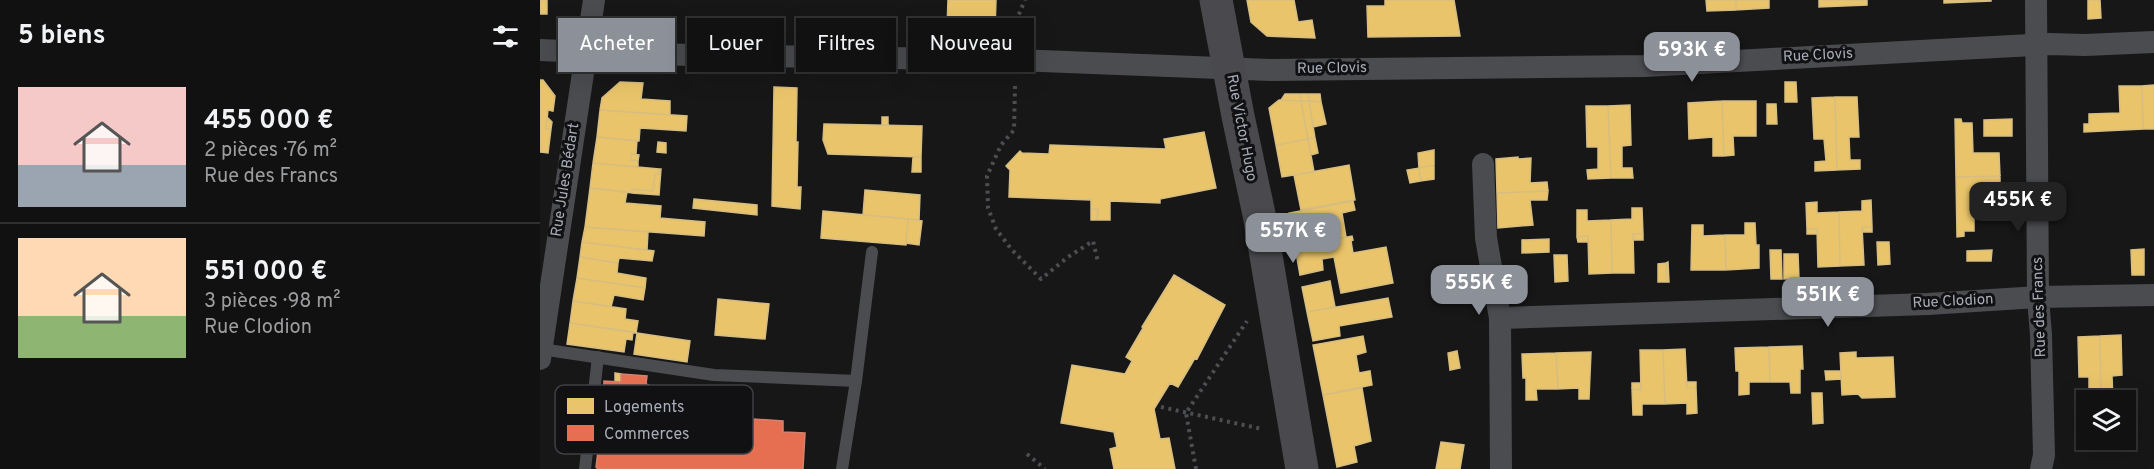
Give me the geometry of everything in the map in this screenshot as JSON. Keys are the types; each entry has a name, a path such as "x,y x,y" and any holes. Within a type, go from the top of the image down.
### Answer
{"street":[{"name":"Rue Jules Bédart","path":"591,18 594,0"},
{"name":"Rue Victor Hugo","path":"1216,0 1259,214 1302,469"},
{"name":"Rue des Francs","path":"2036,0 2038,297 2044,455 2042,469"},
{"name":"Rue Clovis","path":"1034,61 1281,70 1644,66 2154,42"},
{"name":"Rue Clovis","path":"540,50 558,50"},
{"name":"Rue Clovis","path":"675,55 908,58"},
{"name":"Rue Jules Bédart","path":"541,354 549,229 581,72"},
{"path":"1483,164 1486,238 1500,318 1501,469"},
{"name":"Rue Clodion","path":"1500,318 2154,294"}],"lane":[{"path":"842,469 856,381 872,252"},
{"path":"541,354 598,357 714,375 856,381"},
{"path":"595,385 598,357"},
{"path":"585,469 587,454"}],"path":[{"path":"1017,18 1025,0"},
{"path":"1016,72 1014,130 1001,145 987,176 988,208 996,229 1012,250 1041,279 1068,257 1094,241 1098,262"},
{"path":"1196,469 1186,413 1241,327 1272,295"},
{"path":"1161,407 1262,429"},
{"path":"1027,454 1045,469"}],"building: Logements":[{"path":"540,0 547,0 547,14 540,14"},
{"path":"948,0 996,0 995,18 947,18"},
{"path":"1247,0 1294,0 1298,22 1312,20 1315,38 1267,36 1251,22"},
{"path":"1385,0 1454,0 1460,36 1368,37 1367,6 1385,6"},
{"path":"1706,0 1736,0 1736,10 1707,11"},
{"path":"1736,0 1769,0 1769,8 1736,10"},
{"path":"1819,0 1867,0 1867,5 1819,7"},
{"path":"1944,0 1991,0 1991,1 1944,3"},
{"path":"2088,0 2100,0 2101,18 2088,19"},
{"path":"540,80 543,80 555,96 553,111 548,110 546,129 551,129 548,153 540,152"},
{"path":"620,82 643,83 641,99 670,101 670,115 600,110 602,98"},
{"path":"1785,82 1796,82 1797,102 1785,102"},
{"path":"2154,85 2154,129 2143,129 2142,86"},
{"path":"2119,86 2142,86 2143,129 2084,132 2084,124 2089,124 2089,114 2120,113"},
{"path":"774,87 797,88 797,187 801,187 800,209 772,206"},
{"path":"1285,94 1300,94 1301,101 1281,100"},
{"path":"1300,94 1308,94 1309,101 1301,101"},
{"path":"1308,94 1320,94 1321,102 1309,101"},
{"path":"1835,97 1857,97 1859,137 1849,137 1850,160 1860,160 1860,169 1837,170"},
{"path":"1835,97 1837,170 1815,171 1815,162 1826,161 1824,139 1814,139 1812,98"},
{"path":"1279,100 1301,101 1308,139 1276,145 1269,108"},
{"path":"1301,101 1309,101 1315,138 1308,139"},
{"path":"1309,101 1321,102 1326,124 1313,127"},
{"path":"1722,101 1756,101 1756,136 1733,136 1734,155 1724,156"},
{"path":"1722,101 1724,156 1713,156 1713,137 1689,139 1688,103"},
{"path":"1767,104 1776,104 1777,124 1767,124"},
{"path":"1630,105 1631,145 1622,146 1622,168 1632,168 1633,178 1611,178 1608,106"},
{"path":"1586,106 1608,106 1611,178 1588,179 1587,170 1598,169 1598,147 1587,147"},
{"path":"600,110 687,116 686,131 640,128 639,141 597,137"},
{"path":"547,117 552,122 551,129 546,129"},
{"path":"882,117 888,117 888,125 882,125"},
{"path":"1955,119 1961,119 1962,123 1972,123 1973,153 1999,153 2000,176 1956,177"},
{"path":"2012,119 2012,136 1984,136 1984,120"},
{"path":"824,124 922,126 921,157 828,154 823,140"},
{"path":"1204,132 1216,188 1160,199 1160,203 1110,201 1110,220 1097,220 1098,209 1091,209 1091,200 1009,197 1010,170 1006,166 1020,151 1049,154 1050,145 1166,149 1164,139"},
{"path":"597,137 637,141 636,154 631,154 631,160 638,161 638,167 593,163"},
{"path":"1315,138 1318,153 1311,155 1308,139"},
{"path":"1308,139 1314,172 1282,177 1276,145"},
{"path":"658,142 666,143 666,153 657,152"},
{"path":"1434,150 1434,165 1419,168 1418,153"},
{"path":"631,154 639,155 638,161 631,160"},
{"path":"913,157 921,157 921,172 912,172"},
{"path":"1518,157 1518,159 1531,158 1530,183 1547,182 1548,191 1497,193 1496,159"},
{"path":"593,163 659,169 659,174 655,174 653,191 632,189 632,193 590,188"},
{"path":"1349,165 1355,200 1301,210 1294,175"},
{"path":"1434,165 1434,179 1421,181 1419,168"},
{"path":"1419,168 1421,181 1410,183 1407,170"},
{"path":"659,169 661,169 659,195 632,193 632,189 653,191 655,174 659,174"},
{"path":"2000,176 2000,199 1974,200 1974,231 1964,231 1964,236 1957,237 1956,177"},
{"path":"590,188 627,192 625,203 661,206 660,218 705,222 704,236 585,227"},
{"path":"865,190 920,195 919,220 863,215"},
{"path":"1548,191 1547,200 1530,200 1533,225 1498,228 1497,193"},
{"path":"694,199 757,205 757,215 693,208"},
{"path":"1871,200 1872,227 1862,227 1864,265 1840,266 1839,212 1862,211 1862,201"},
{"path":"1353,201 1355,210 1342,213 1346,237 1295,247 1289,213"},
{"path":"1817,202 1817,213 1839,212 1840,266 1818,267 1817,229 1807,229 1806,203"},
{"path":"1632,208 1642,208 1643,234 1633,234 1634,273 1612,273 1611,220 1632,219"},
{"path":"1091,209 1098,209 1097,220 1091,220"},
{"path":"1577,210 1587,210 1587,221 1611,220 1612,273 1589,274 1588,236 1577,237"},
{"path":"823,211 908,219 906,245 821,238"},
{"path":"908,219 922,221 919,245 906,243"},
{"path":"1745,223 1755,223 1756,245 1759,245 1759,268 1726,270 1725,235 1745,235"},
{"path":"1692,225 1703,225 1703,236 1725,235 1726,270 1691,270"},
{"path":"585,227 648,232 647,250 582,242"},
{"path":"1862,227 1872,227 1872,232 1863,232"},
{"path":"1807,229 1817,229 1818,234 1807,234"},
{"path":"1633,234 1643,234 1643,240 1633,240"},
{"path":"1352,236 1353,253 1386,247 1393,283 1341,293 1334,257 1322,259 1323,270 1300,275 1295,247"},
{"path":"1588,236 1588,242 1578,242 1577,237"},
{"path":"1549,239 1549,252 1522,253 1522,240"},
{"path":"582,242 654,251 652,261 619,258 618,263 580,257"},
{"path":"1877,242 1889,242 1890,264 1878,265"},
{"path":"2144,249 2144,275 2132,275 2131,250"},
{"path":"1770,250 1781,250 1782,279 1771,279"},
{"path":"1992,250 1991,261 1967,261 1967,251"},
{"path":"1784,254 1798,254 1799,278 1784,279"},
{"path":"1554,255 1567,255 1568,281 1555,282"},
{"path":"580,257 618,263 617,273 646,278 645,288 577,278"},
{"path":"1668,262 1669,282 1666,282 1666,263"},
{"path":"1666,263 1666,282 1658,282 1658,264"},
{"path":"1174,275 1225,305 1197,359 1195,358 1178,387 1170,383 1154,409 1160,439 1169,438 1175,469 1114,469 1110,449 1117,447 1114,432 1061,423 1072,365 1125,374 1132,361 1126,357"},
{"path":"577,278 645,288 643,300 614,295 611,307 573,301"},
{"path":"1330,281 1335,307 1307,312 1302,287"},
{"path":"1388,298 1392,317 1339,326 1340,336 1313,341 1307,312"},
{"path":"718,299 769,304 765,339 715,335"},
{"path":"573,301 626,309 625,319 638,321 636,333 570,323"},
{"path":"570,323 633,332 632,340 626,339 624,352 567,344"},
{"path":"637,333 690,341 687,362 634,354"},
{"path":"2121,335 2122,375 2112,376 2113,390 2101,390 2100,336"},
{"path":"1363,336 1366,352 1356,355 1359,373 1370,371 1372,385 1323,395 1313,345"},
{"path":"2100,336 2101,390 2089,390 2089,377 2079,377 2078,337"},
{"path":"1802,346 1803,369 1800,369 1800,393 1791,393 1790,382 1770,382 1769,347"},
{"path":"1769,347 1770,382 1749,382 1749,394 1739,395 1739,371 1736,371 1735,348"},
{"path":"1685,349 1687,388 1696,388 1697,413 1687,414 1687,403 1665,404 1663,350"},
{"path":"1640,350 1663,350 1665,404 1642,404 1642,415 1633,415 1632,389 1641,390"},
{"path":"1457,351 1460,368 1450,370 1448,353"},
{"path":"1591,352 1589,399 1579,399 1579,388 1558,389 1556,353"},
{"path":"1856,352 1856,358 1893,357 1895,397 1862,398 1858,394 1842,395 1840,353"},
{"path":"1556,353 1558,389 1536,389 1537,400 1526,400 1526,378 1523,378 1522,354"},
{"path":"1825,371 1840,371 1841,379 1826,380"},
{"path":"615,373 621,374 621,382 615,381"},
{"path":"1686,382 1696,382 1696,388 1687,388"},
{"path":"1632,383 1641,383 1641,390 1632,389"},
{"path":"1362,388 1371,441 1354,446 1357,462 1337,467 1323,395"},
{"path":"1812,393 1822,393 1823,423 1813,424"},
{"path":"1441,442 1464,445 1460,469 1436,469"}],"building: Commerces":[{"path":"621,374 647,376 646,384 649,385 604,385 604,381 621,382"},
{"path":"753,419 783,421 783,432 805,433 803,469 598,469 596,467 598,454 753,454"}]}
